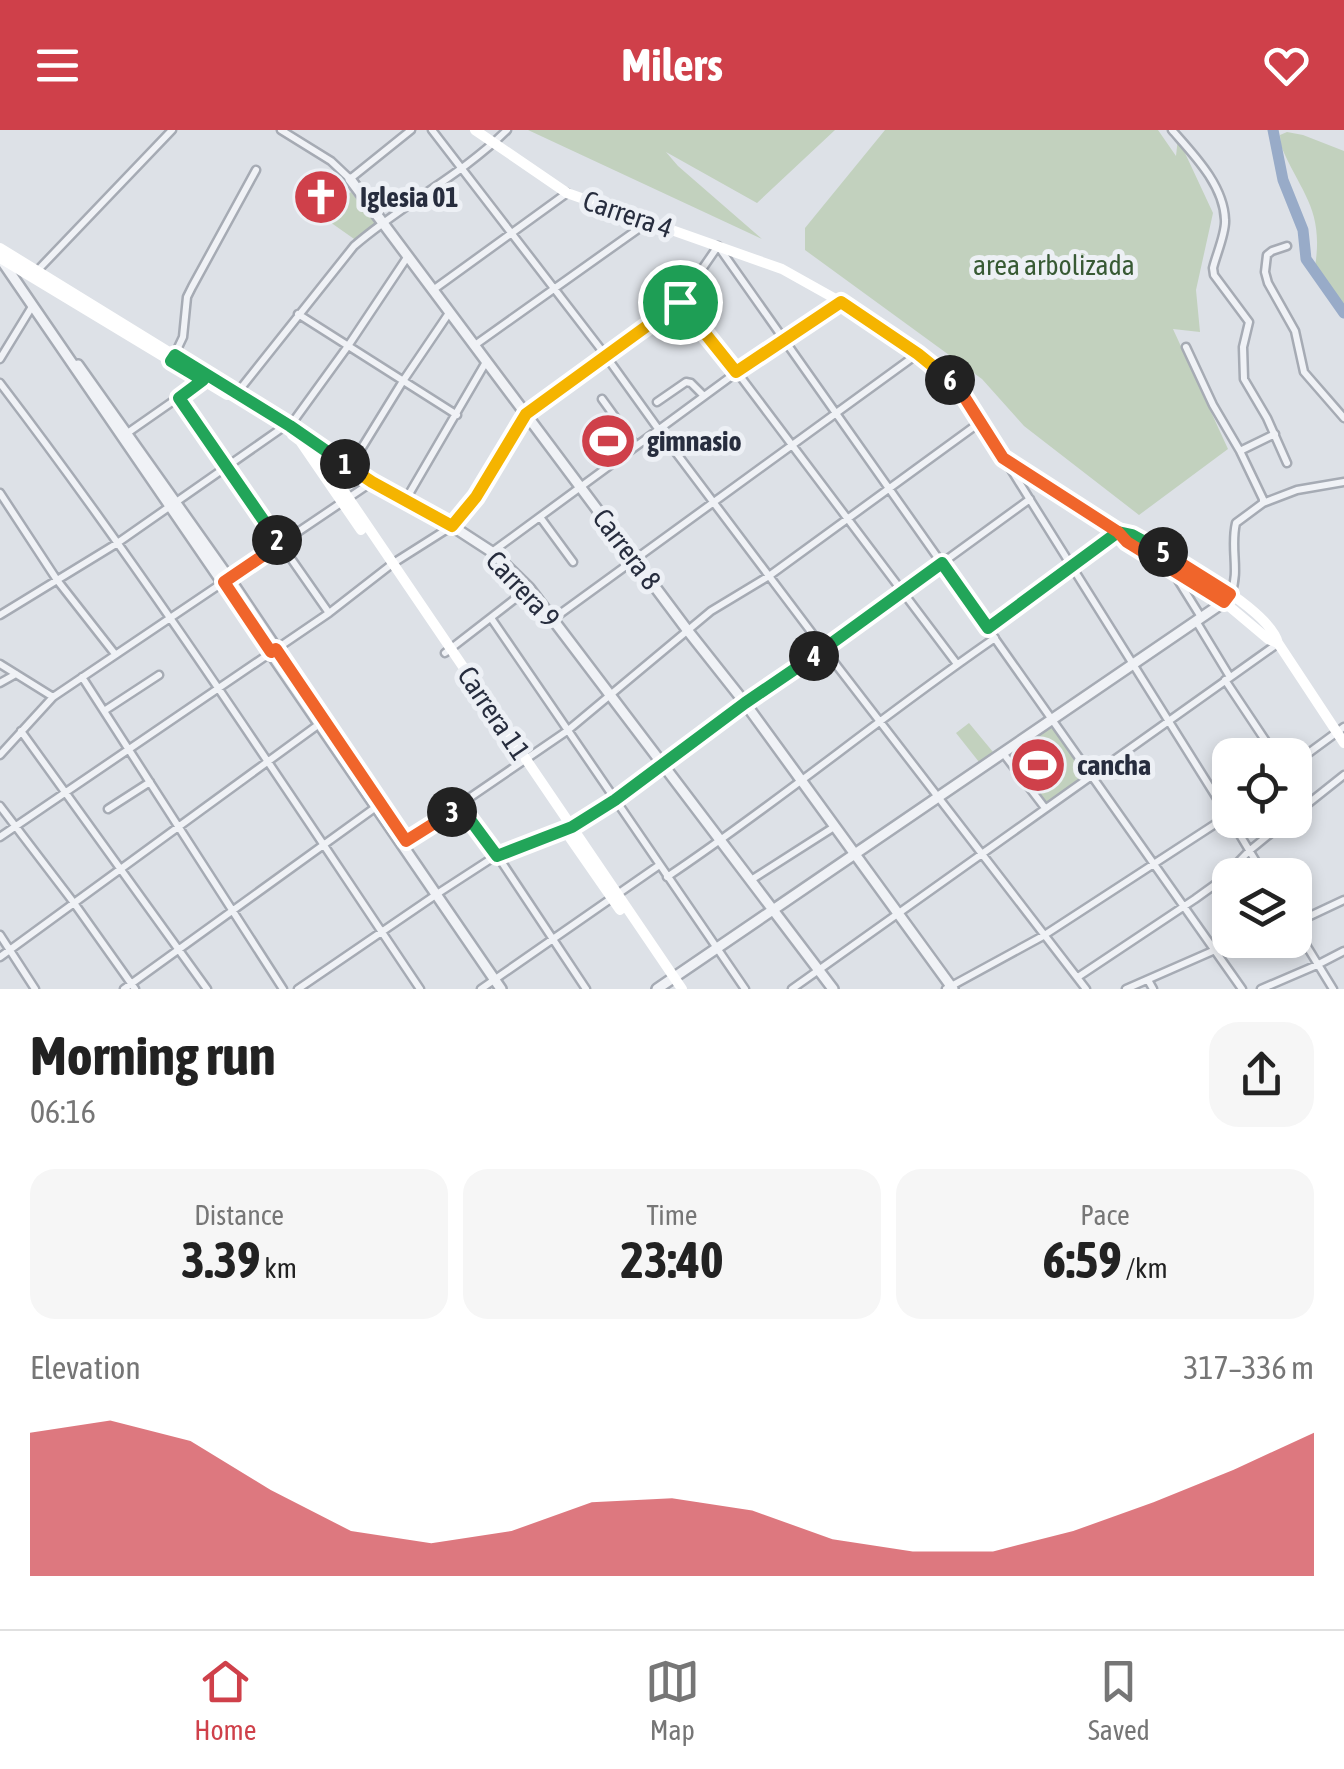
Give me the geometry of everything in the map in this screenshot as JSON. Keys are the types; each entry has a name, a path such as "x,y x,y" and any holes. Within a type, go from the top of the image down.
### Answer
{"main road":[{"name":"Carrera 4","path":"476,130 566,193 782,269 841,302 918,354 958,387 1003,458 1118,532 1127,542 1227,598"},
{"name":"Carrera 9","path":"0,248 35,274 286,427"},
{"name":"Carrera 9","path":"0,258 35,274"},
{"name":"Carrera 9","path":"205,378 237,393 303,439"},
{"name":"Carrera 11","path":"303,439 675,984"},
{"name":"Carrera 4","path":"1118,532 1146,543 1275,631 1278,643 1341,729 1344,743"}],"street":[{"path":"0,359 33,305 29,291 35,274 172,130"},
{"path":"350,179 412,130"},
{"path":"432,130 1086,989"},
{"path":"237,393 354,246 507,130"},
{"path":"1172,130 1212,180 1221,201 1226,220 1214,275 1249,322 1244,379 1287,462"},
{"name":"Carrera 8","path":"286,131 350,179 745,703 950,988"},
{"path":"173,358 183,336 192,286 256,170"},
{"path":"432,290 566,193"},
{"path":"474,346 650,221"},
{"path":"0,837 452,526 476,497 526,414 680,302 718,246 1212,946"},
{"path":"1286,246 1267,255 1268,283 1295,331 1304,372 1344,418"},
{"path":"1,612 116,544 286,427 348,346 408,256"},
{"path":"0,258 226,580 500,984"},
{"path":"680,302 957,664"},
{"path":"492,552 736,372 841,302"},
{"path":"350,468 449,312"},
{"path":"298,314 456,415"},
{"path":"1186,347 1213,406 1261,492 1263,503"},
{"path":"553,619 918,354"},
{"path":"405,501 486,362"},
{"path":"124,435 205,378"},
{"path":"0,382 171,617 420,989"},
{"path":"657,402 686,382 692,382 704,396"},
{"path":"179,398 330,612"},
{"path":"602,399 636,446"},
{"path":"404,843 567,731 712,612 769,576 979,423"},
{"path":"1240,451 1274,434"},
{"name":"Carrera 9","path":"303,439 492,552 528,588 833,989"},
{"path":"1003,458 1212,789"},
{"path":"0,756 53,696 372,482"},
{"path":"657,989 675,984 716,948 1227,598 1236,580 1232,547 1236,523 1263,503 1298,490 1344,482"},
{"path":"0,493 57,580 115,654"},
{"path":"298,989 497,856 568,828 615,800 1030,499"},
{"path":"540,517 574,562"},
{"path":"988,628 1118,532"},
{"path":"1169,567 1227,678 1264,738"},
{"path":"448,651 528,588"},
{"path":"491,618 744,989"},
{"path":"667,878 995,638"},
{"path":"792,989 1278,643"},
{"path":"0,664 53,696"},
{"path":"0,683 16,674"},
{"path":"104,711 159,675"},
{"path":"82,677 283,989"},
{"path":"0,957 322,722"},
{"path":"322,722 404,843"},
{"path":"1312,750 1341,729"},
{"path":"22,732 207,989"},
{"path":"1004,753 1045,808"},
{"path":"1312,800 1344,775"},
{"path":"108,809 150,782"},
{"path":"0,806 74,903 130,987 376,806"},
{"path":"460,806 586,989"},
{"path":"751,880 834,826"},
{"path":"950,988 1043,936 1212,828"},
{"path":"1242,838 1253,858"},
{"path":"1078,977 1220,881 1265,838"},
{"path":"482,989 500,984 554,938 658,866"},
{"path":"1312,916 1344,900"},
{"path":"0,935 35,989"},
{"path":"1261,989 1344,950"},
{"path":"1126,989 1212,951"},
{"path":"1312,956 1332,989"},
{"path":"1221,958 1242,989"},
{"path":"1148,980 1153,989"}],"green space":[{"path":"528,130 835,130 757,203 666,152 762,239"},
{"name":"area arbolizada","path":"885,130 1158,130 1176,156 1178,138 1213,213 1196,290 1200,332 1173,329 1228,449 1139,515 1024,426 982,379 805,250 805,228"},
{"path":"1287,132 1344,151 1344,306 1315,267 1314,216 1281,146 1280,135"},
{"path":"351,192 375,223 357,241 320,215"},
{"path":"969,723 993,752 979,762 956,733"},
{"path":"1051,726 1085,774 1047,804 1011,755"}],"waterway":[{"path":"1273,130 1283,180 1303,230 1306,259 1344,313"}],"place":[{"name":"Iglesia 01","path":"321,197"},
{"name":"gimnasio","path":"608,441"},
{"name":"cancha","path":"1038,765"}],"route":[{"path":"680,302 526,414 476,497 452,526 372,482 175,355 171,361 203,380 179,398 280,544 224,582 271,652 276,649 406,841 460,806 497,856 572,827 942,563 988,628 1118,532 1132,535 1176,559 1230,594 1224,602 1127,542 1118,532 1003,458 958,387 918,354 841,302 736,372 680,302"}]}
